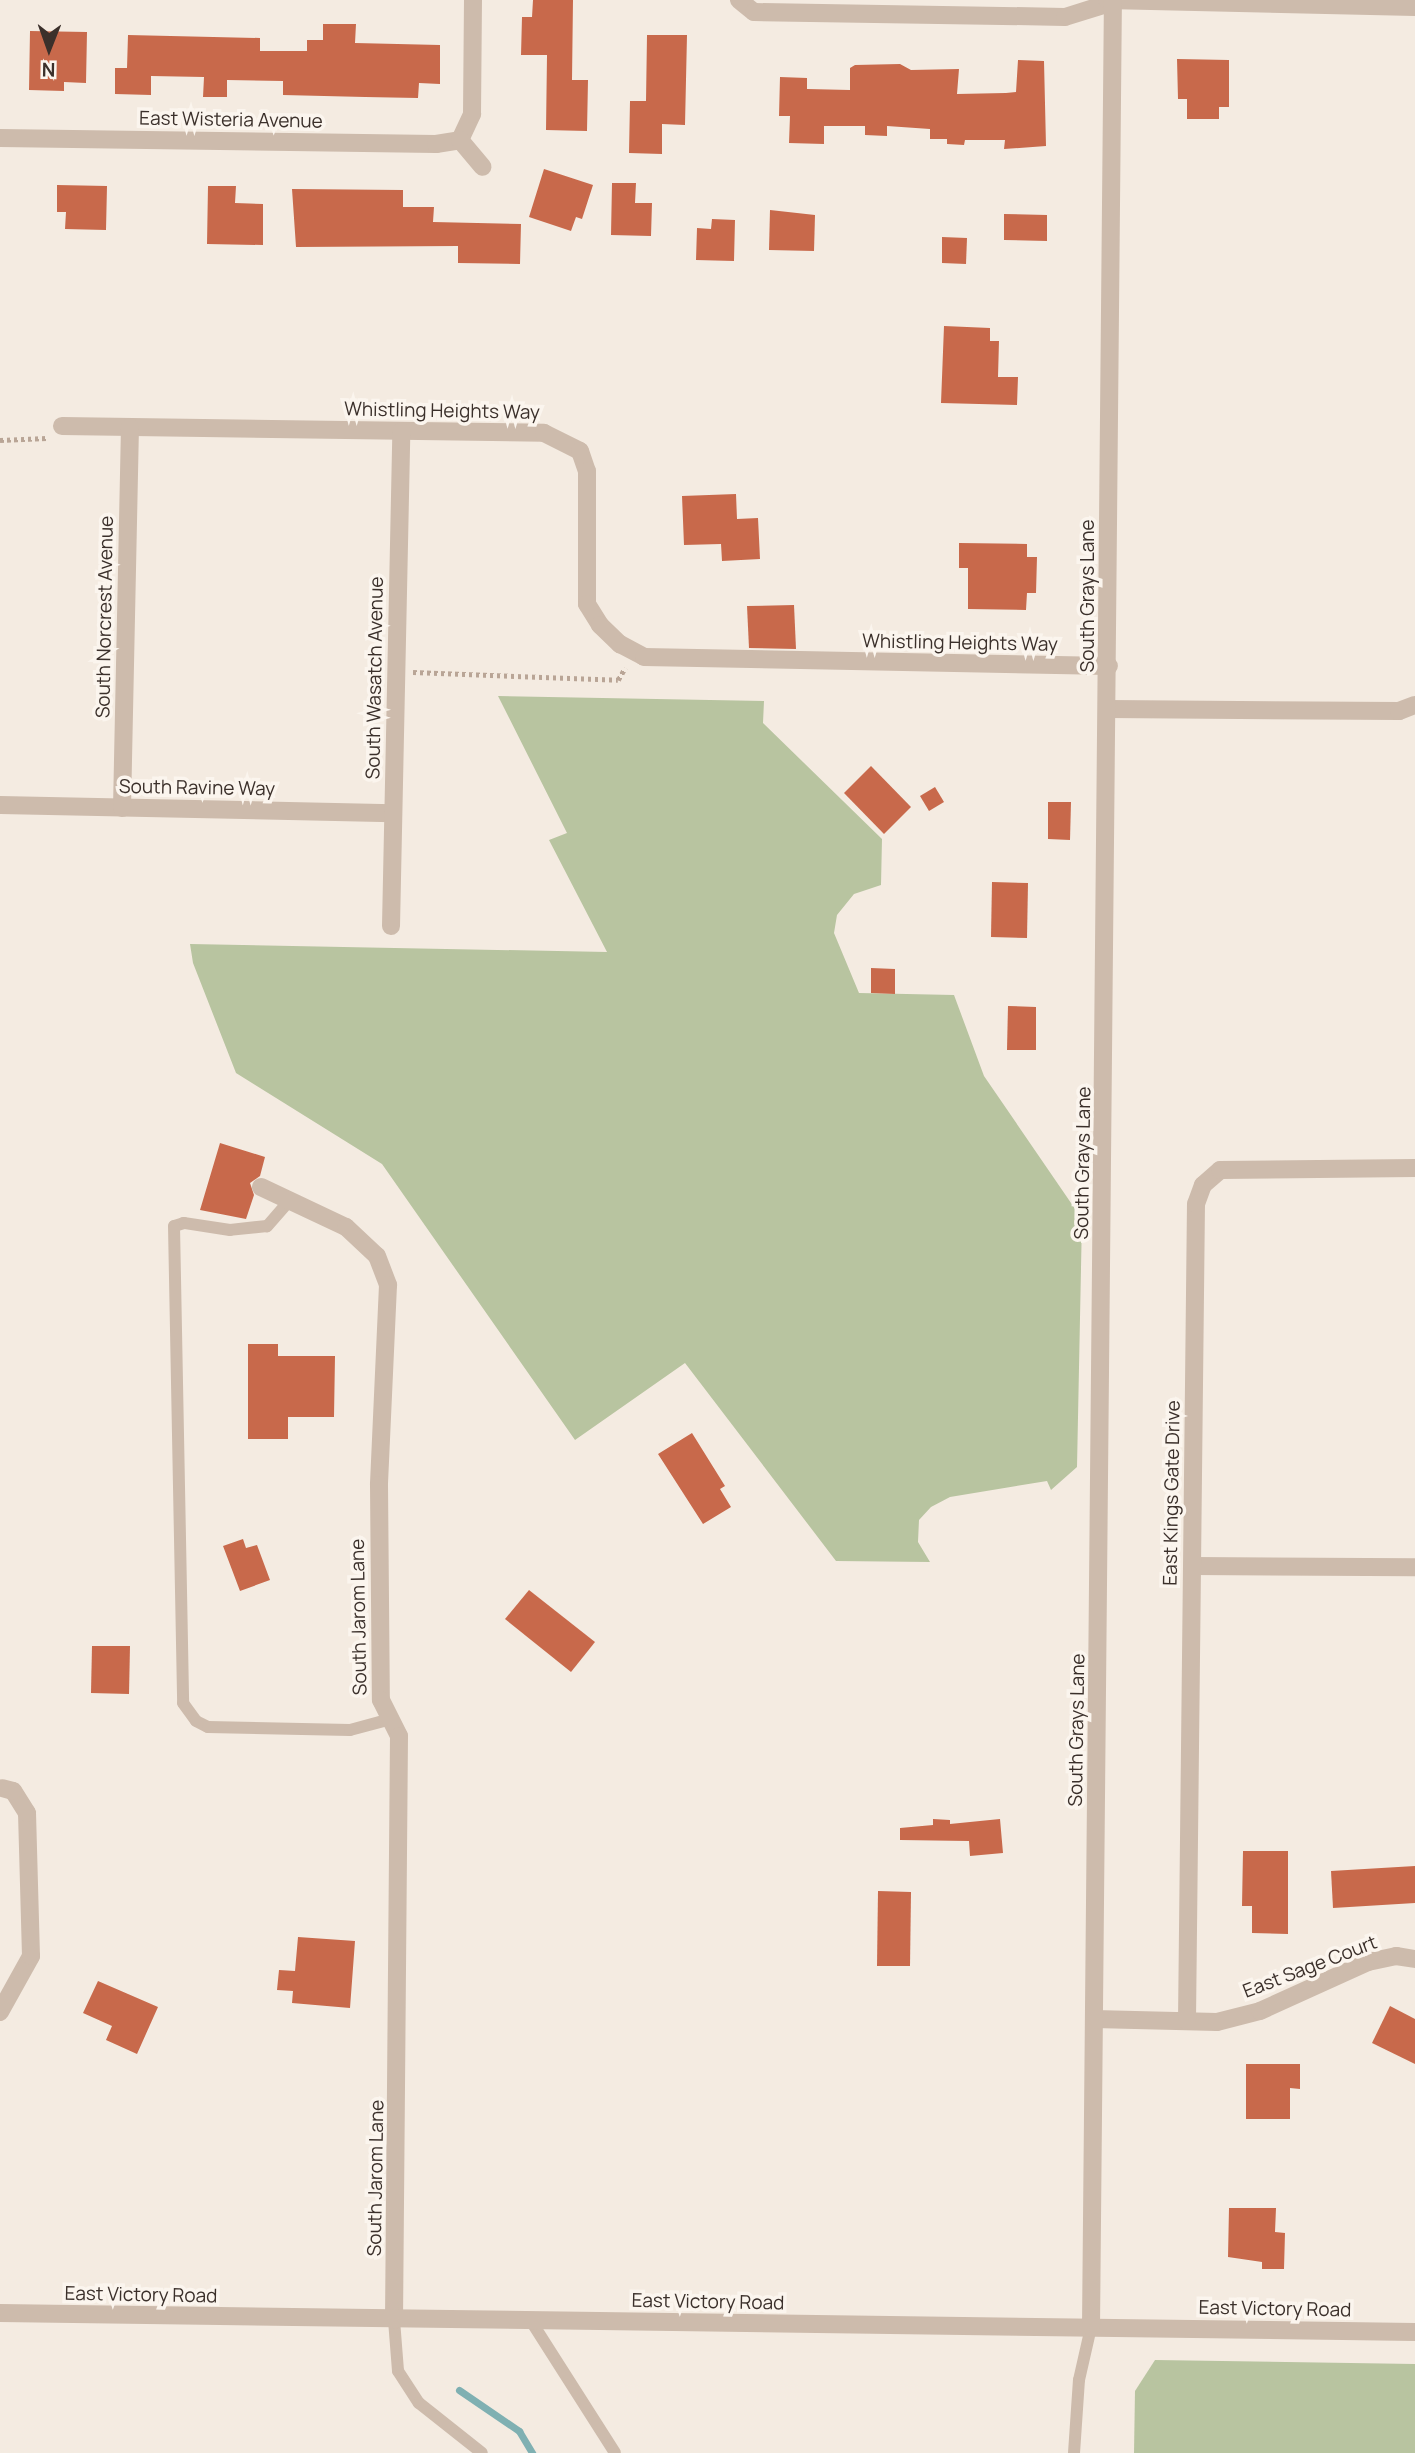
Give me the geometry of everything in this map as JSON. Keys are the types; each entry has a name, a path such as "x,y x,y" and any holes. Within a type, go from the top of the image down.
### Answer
{"street":[{"path":"473,0 472,114 460,140 483,167"},
{"path":"739,0 754,12 1065,17 1111,1 1415,6"},
{"name":"South Grays Lane","path":"1090,2327 1109,666 1111,1"},
{"name":"East Wisteria Avenue","path":"0,138 436,144 460,140"},
{"name":"Whistling Heights Way","path":"61,426 544,433 580,452 587,483 587,604 600,625 634,652 664,661 1109,666"},
{"name":"South Norcrest Avenue","path":"122,808 130,427"},
{"name":"South Wasatch Avenue","path":"391,926 401,431"},
{"path":"1108,709 1399,711 1415,705"},
{"name":"South Ravine Way","path":"0,805 393,813"},
{"name":"East Kings Gate Drive","path":"1187,2021 1196,1204 1203,1185 1220,1170 1244,1166 1415,1168"},
{"name":"South Jarom Lane","path":"261,1186 346,1227 377,1256 388,1285 379,1485 380,1700 388,1720 399,1736 394,2320"},
{"path":"1193,1566 1415,1567"},
{"path":"0,2012 31,1956 27,1813 13,1791 2,1788"},
{"name":"East Sage Court","path":"1094,2019 1217,2022 1261,2011 1368,1962 1396,1956 1415,1959"},
{"name":"East Victory Road","path":"0,2314 1415,2333"}],"lane":[{"path":"290,1200 267,1226 230,1230 184,1223 174,1226 183,1703 196,1721 208,1727 350,1730 388,1720"},
{"path":"394,2320 398,2371 419,2403 482,2453"},
{"path":"531,2321 615,2453"},
{"path":"1074,2453 1079,2381 1090,2327"}],"path":[{"path":"0,440 43,441 61,426"},
{"path":"396,672 618,680 634,652"}],"green space":[{"path":"498,696 764,701 763,723 882,839 881,885 854,894 837,915 834,933 859,993 954,995 984,1076 1082,1219 1077,1467 1051,1490 1047,1481 950,1497 931,1507 919,1520 918,1542 930,1562 836,1561 685,1363 575,1440 382,1164 236,1073 193,963 190,944 607,952 549,840 567,833"},
{"path":"1155,2360 1415,2364 1415,2453 1134,2453 1135,2391"}],"building":[{"path":"533,0 573,0 572,80 588,80 587,131 546,130 547,55 521,55 522,17 532,17"},
{"path":"323,24 356,24 355,43 440,45 440,84 419,83 418,98 283,95 283,81 227,80 227,97 203,97 204,77 151,76 151,95 115,94 115,68 127,68 128,35 260,38 260,51 307,51 307,40 323,40"},
{"path":"30,31 87,32 86,83 64,82 64,91 29,90"},
{"path":"647,35 687,35 685,125 662,124 662,154 629,153 630,101 646,101"},
{"path":"1177,59 1229,60 1229,107 1219,107 1219,119 1187,119 1187,99 1178,99"},
{"path":"1018,60 1044,61 1046,146 1004,149 1005,140 965,140 964,145 947,144 947,139 930,139 930,129 887,126 887,136 865,135 865,126 824,126 824,144 789,143 790,116 779,116 780,77 807,78 807,89 850,90 850,68 855,65 900,64 911,70 959,69 957,94 1006,93 1016,92"},
{"path":"544,169 593,185 582,219 576,217 571,231 529,217"},
{"path":"612,183 636,183 635,203 652,203 651,236 611,235"},
{"path":"57,185 107,186 106,230 65,229 66,212 57,212"},
{"path":"208,186 236,186 235,203 263,204 263,245 207,244"},
{"path":"292,189 403,190 403,207 434,207 433,222 521,224 520,264 458,263 458,246 296,247"},
{"path":"770,210 815,215 814,251 769,250"},
{"path":"1004,214 1047,215 1047,241 1004,240"},
{"path":"712,219 735,220 734,261 696,260 697,228 711,229"},
{"path":"942,237 967,238 966,264 942,263"},
{"path":"944,326 990,328 990,341 999,341 998,377 1018,377 1017,405 941,403"},
{"path":"736,494 737,519 758,518 760,559 722,561 721,544 684,545 682,496"},
{"path":"959,543 1027,544 1027,557 1037,557 1036,593 1027,593 1026,610 968,609 968,568 959,568"},
{"path":"794,605 796,649 749,648 747,606"},
{"path":"871,766 911,807 884,834 844,793"},
{"path":"935,787 944,802 929,811 920,796"},
{"path":"1048,802 1071,802 1070,840 1048,839"},
{"path":"992,882 1028,883 1027,938 991,937"},
{"path":"871,968 895,969 895,994 871,993"},
{"path":"1008,1006 1036,1007 1036,1050 1007,1050"},
{"path":"220,1143 265,1157 260,1176 250,1183 254,1195 246,1219 200,1210"},
{"path":"248,1344 278,1344 278,1356 335,1356 334,1417 288,1417 288,1439 248,1439"},
{"path":"692,1433 725,1486 720,1489 731,1507 703,1524 658,1454"},
{"path":"243,1539 246,1548 257,1545 270,1580 240,1591 223,1546"},
{"path":"529,1590 595,1642 571,1672 505,1619"},
{"path":"92,1646 130,1646 129,1694 91,1693"},
{"path":"933,1819 950,1820 950,1824 1000,1819 1003,1853 970,1856 969,1841 900,1840 900,1828 933,1825"},
{"path":"1243,1851 1288,1851 1288,1934 1252,1933 1252,1906 1242,1906"},
{"path":"1415,1866 1415,1903 1333,1908 1331,1871"},
{"path":"878,1891 911,1892 910,1966 877,1966"},
{"path":"298,1937 355,1941 350,2008 292,2003 293,1991 277,1990 279,1970 295,1971"},
{"path":"98,1981 158,2007 137,2054 106,2040 112,2026 83,2013"},
{"path":"1390,2006 1415,2019 1415,2064 1372,2043"},
{"path":"1246,2064 1300,2064 1300,2089 1290,2088 1290,2119 1246,2119"},
{"path":"1229,2208 1276,2208 1275,2232 1285,2233 1284,2269 1262,2269 1262,2262 1228,2257"}],"waterway":[{"path":"459,2390 519,2431 532,2453"}]}
